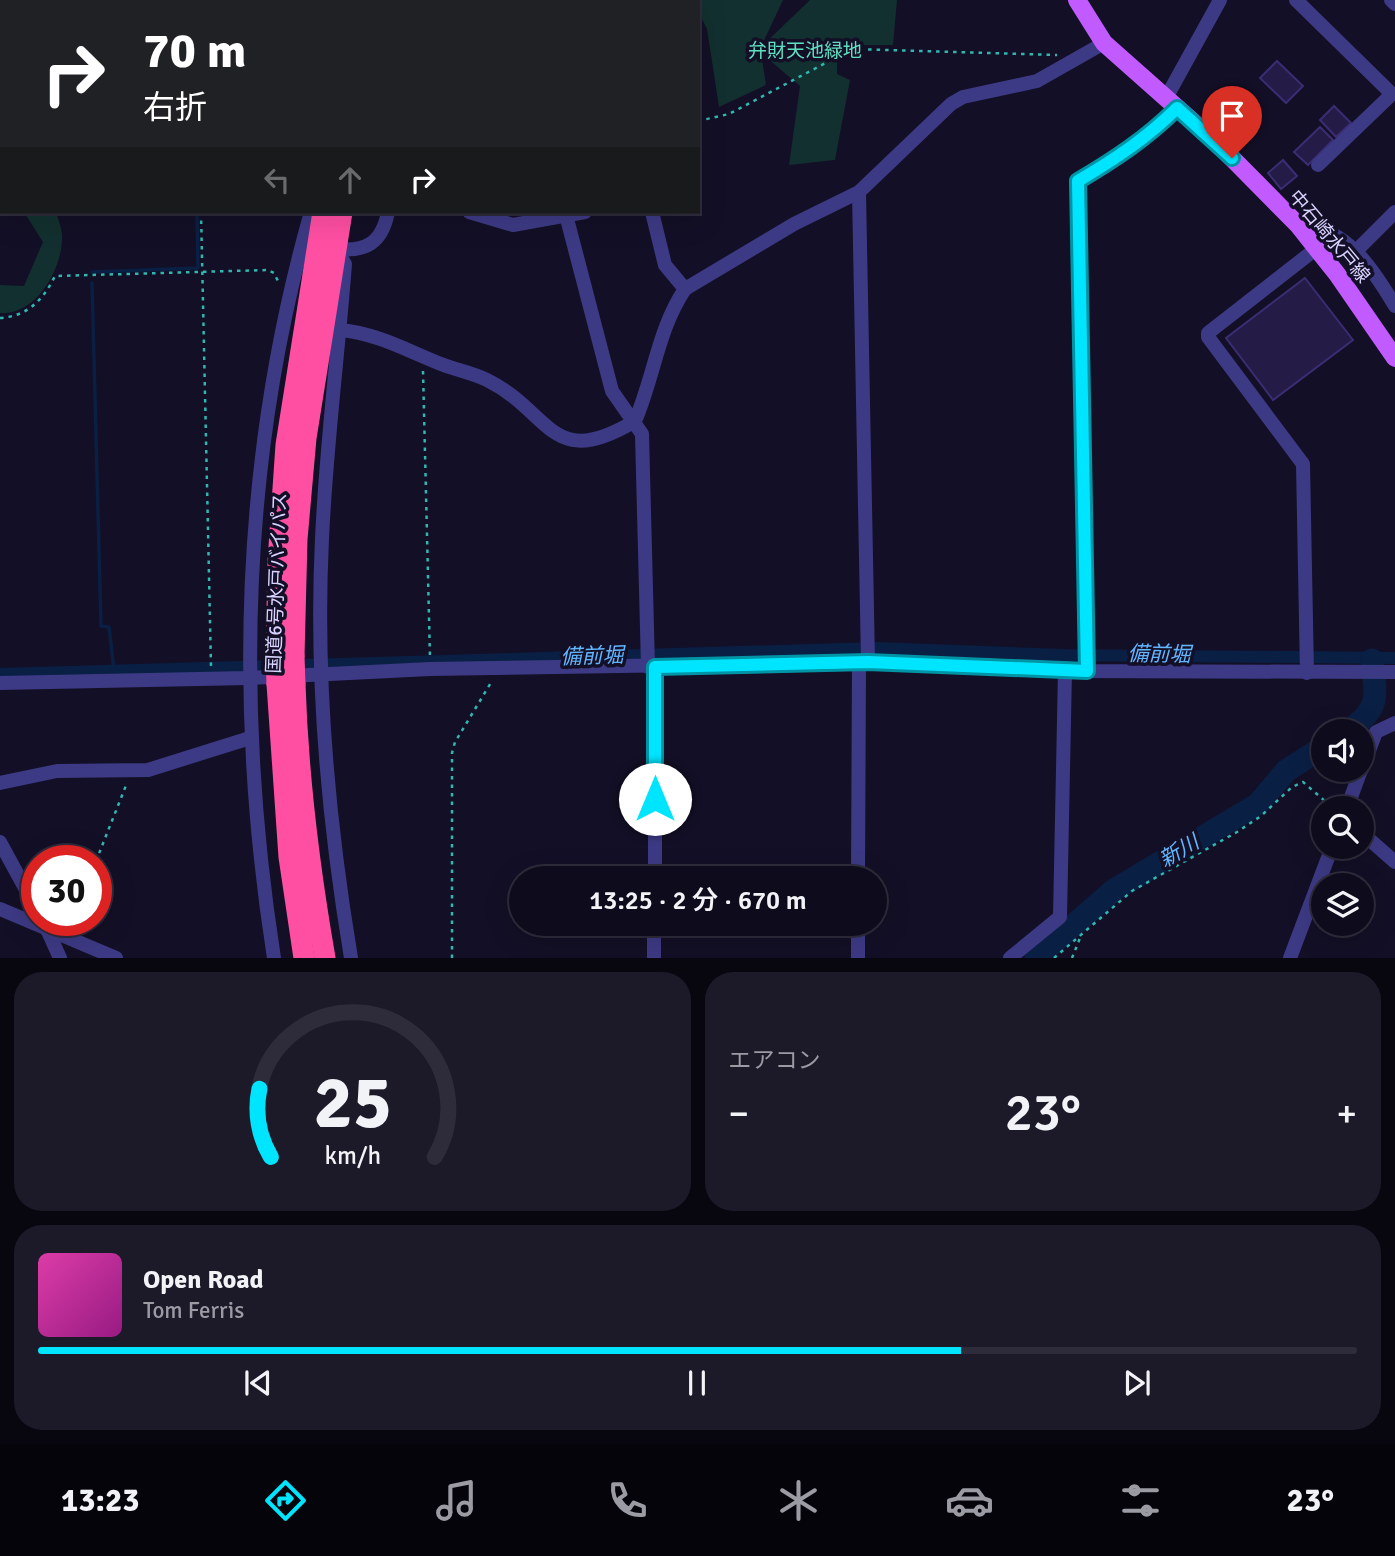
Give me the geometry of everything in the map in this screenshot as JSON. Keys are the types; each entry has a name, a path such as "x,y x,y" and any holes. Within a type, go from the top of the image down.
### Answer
{"highway":[{"name":"国道6号水戸バイパス","path":"304,957 289,858 285,657 278,561 286,445 323,214"},
{"name":"国道6号水戸バイパス","path":"285,657 306,438 342,214"},
{"name":"国道6号水戸バイパス","path":"286,684 308,861 325,957"}],"main road":[{"name":"中石崎水戸線","path":"1077,0 1104,43 1237,162 1298,225 1395,358"}],"street":[{"path":"1087,662 1078,181 1144,139 1171,103 1220,0"},
{"path":"1296,0 1393,95 1318,165"},
{"path":"1391,0 1395,4"},
{"path":"340,330 380,338 488,381 525,407 549,430 562,436 586,441 600,440 635,421 655,354 685,289 794,224 859,192 951,104 963,97 1037,80 1104,43"},
{"path":"858,866 866,656 859,192"},
{"path":"1356,251 1395,212"},
{"path":"274,957 259,850 250,738 248,669 253,541 261,459 283,327 311,214"},
{"path":"336,249 354,251 365,247 385,229 388,214"},
{"path":"476,214 513,225 572,214"},
{"path":"652,214 665,265 685,289"},
{"path":"566,215 612,391 642,434 655,866"},
{"path":"1298,225 1316,225 1356,251 1375,272 1395,306"},
{"path":"1307,664 1303,464 1208,337 1208,333 1317,248"},
{"path":"336,249 345,264 323,513 322,667 329,792 351,957"},
{"path":"0,683 248,669 322,667 499,670 650,662 866,656 1065,671 1087,662 1307,664 1366,673 1390,672"},
{"path":"1010,957 1060,917 1065,671"},
{"path":"1374,737 1376,732 1395,723"},
{"path":"0,783 57,771 148,770 250,738"},
{"path":"0,842 21,881"},
{"path":"1374,844 1395,862"},
{"path":"1290,957 1327,859"},
{"path":"0,909 21,917"},
{"path":"50,936 61,957"},
{"path":"69,936 116,957"},
{"path":"654,936 654,957"},
{"path":"858,936 858,957"}],"path":[{"path":"700,121 729,114 852,49 1081,56"},
{"path":"201,214 211,660"},
{"path":"0,318 17,316 36,304 55,276 268,270 279,281 279,294"},
{"path":"423,357 430,654"},
{"path":"452,957 452,752 455,742 499,670"},
{"path":"102,845 132,772"},
{"path":"1054,957 1132,891 1203,854 1261,816 1292,787 1303,782 1319,796"},
{"path":"1072,957 1081,934"}],"green space":[{"name":"弁財天池緑地","path":"700,0 783,0 761,47 810,0 897,0 893,45 837,45 837,74 850,80 835,160 789,165 800,86 761,53 766,85 719,107 707,29 700,15"},
{"path":"25,214 57,214 62,234 58,260 46,287 36,298 13,312 0,313 0,285 24,286 43,242"}],"building":[{"path":"1277,61 1303,86 1286,103 1260,78"},
{"path":"1334,106 1351,123 1336,137 1320,120"},
{"path":"1320,127 1333,140 1308,165 1294,152"},
{"path":"1283,160 1297,176 1281,189 1268,173"},
{"path":"1305,278 1353,340 1273,400 1226,338"}],"waterway":[{"path":"92,272 198,268 197,214"},
{"path":"92,283 101,626 109,627 114,670"},
{"name":"備前堀","path":"0,674 877,648 1063,655 1395,658"},
{"name":"新川","path":"1363,719 1374,701 1372,660"},
{"name":"新川","path":"1036,958 1114,890 1258,804 1286,771 1311,755"}],"route":[{"path":"655,799 655,667 868,662 1087,671 1078,181 1125,153 1153,132 1177,108 1232,158"}]}
